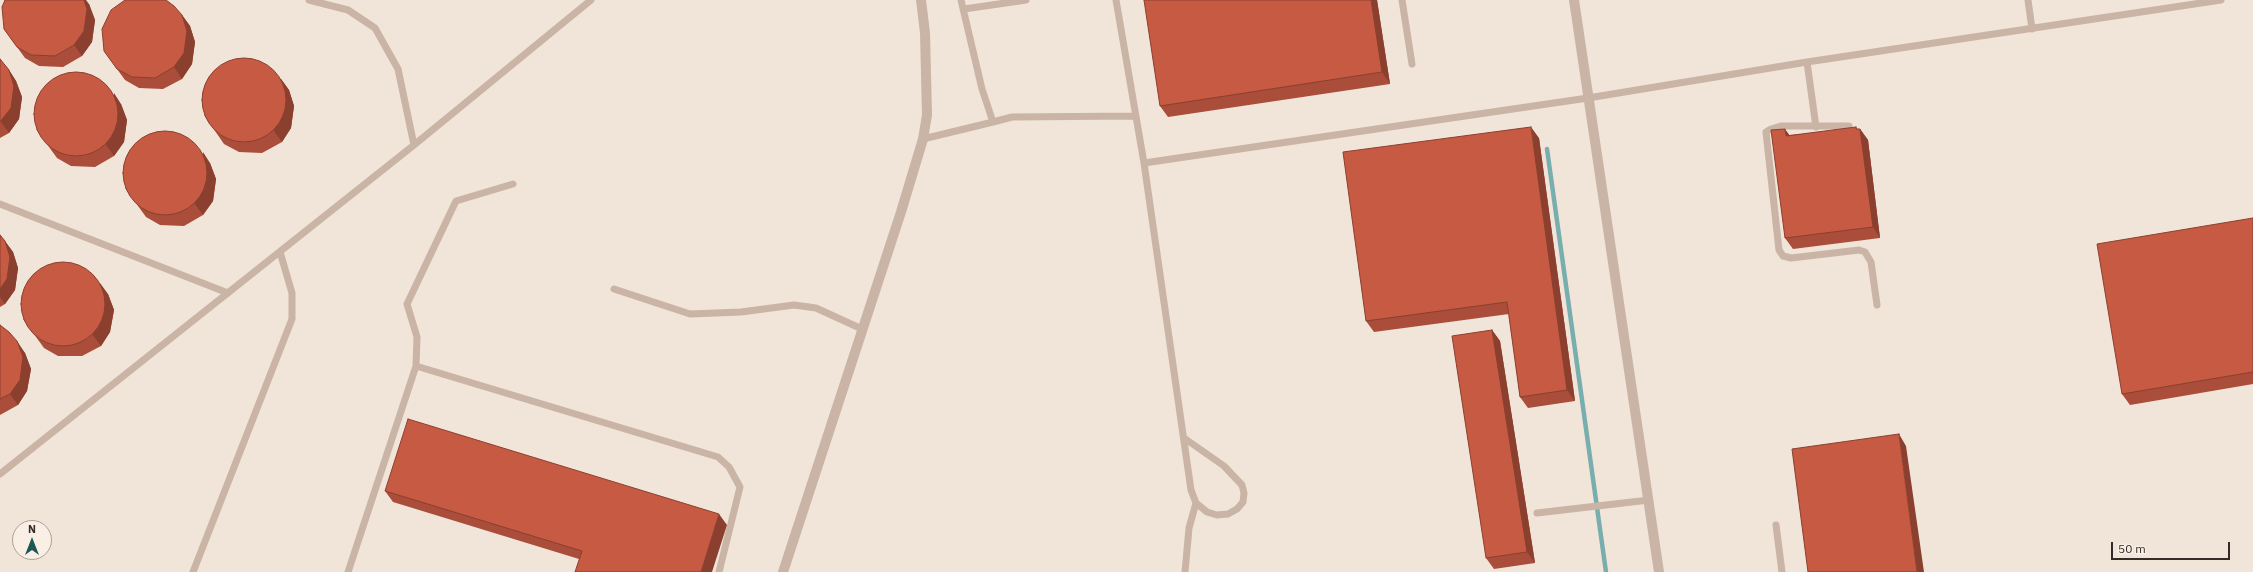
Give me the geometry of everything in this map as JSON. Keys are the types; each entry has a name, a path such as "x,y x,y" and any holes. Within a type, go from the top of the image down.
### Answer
{"street":[{"path":"783,572 901,212 923,139 927,115 925,33 920,0"},
{"path":"1574,0 1659,572"}],"lane":[{"path":"309,0 348,10 375,28 398,69 414,145"},
{"path":"0,474 414,145 591,0"},
{"path":"961,0 982,89 993,122"},
{"path":"964,9 1026,0"},
{"path":"1116,0 1144,163 1191,490 1196,503 1207,512 1217,515 1228,514 1237,509 1243,502 1244,493 1236,477 1224,466 1184,438"},
{"path":"1402,0 1412,64"},
{"path":"2028,0 2032,29"},
{"path":"1144,163 1588,98 1807,62 2222,0"},
{"path":"1807,62 1816,127"},
{"path":"923,139 1012,118 1135,116"},
{"path":"1849,126 1781,126 1766,132 1779,250 1783,256 1791,258 1859,250 1865,252 1871,262 1877,305"},
{"path":"348,572 416,366 417,337 407,304 456,202 513,184"},
{"path":"0,204 228,293"},
{"path":"193,572 292,318 292,292 280,252"},
{"path":"614,289 690,314 741,312 794,305 816,308 862,329"},
{"path":"416,366 718,457 729,467 740,487 719,572"},
{"path":"1537,513 1648,500"},
{"path":"1184,572 1189,528 1196,503"},
{"path":"1776,525 1782,572"}],"building":[{"path":"5,0 84,0 87,9 84,31 74,45 55,56 31,55 17,47 4,29 2,7"},
{"path":"125,0 166,0 182,15 187,31 184,53 174,67 155,78 132,77 117,69 104,51 102,29 111,10"},
{"path":"1144,0 1371,0 1382,72 1160,106"},
{"path":"244,58 260,61 274,70 283,84 286,100 283,116 274,130 260,139 244,142 228,139 214,130 205,116 202,100 205,84 214,70 228,61"},
{"path":"0,59 9,70 14,86 11,108 0,122"},
{"path":"76,72 92,75 106,84 115,98 118,114 115,130 106,144 92,153 76,156 60,153 46,144 37,130 34,114 37,98 46,84 60,75"},
{"path":"1531,127 1567,390 1520,397 1507,302 1366,321 1343,152"},
{"path":"1856,127 1856,129 1860,129 1873,227 1785,238 1771,130 1785,129 1786,136"},
{"path":"165,131 181,134 195,143 204,157 207,173 204,189 195,203 181,212 165,215 149,212 135,203 126,189 123,173 126,157 135,143 149,134"},
{"path":"2253,218 2253,372 2122,394 2097,244"},
{"path":"0,235 5,241 10,257 7,279 0,289"},
{"path":"63,262 79,265 93,274 102,288 105,304 102,320 93,334 79,343 63,346 47,343 33,334 24,320 21,304 24,288 33,274 47,265"},
{"path":"0,325 17,341 23,357 20,380 10,394 0,399"},
{"path":"1492,330 1527,552 1486,558 1452,336"},
{"path":"408,419 719,514 701,572 575,572 582,551 385,491"},
{"path":"1899,434 1917,572 1808,572 1792,449"}],"waterway":[{"path":"1547,149 1606,572"}]}
